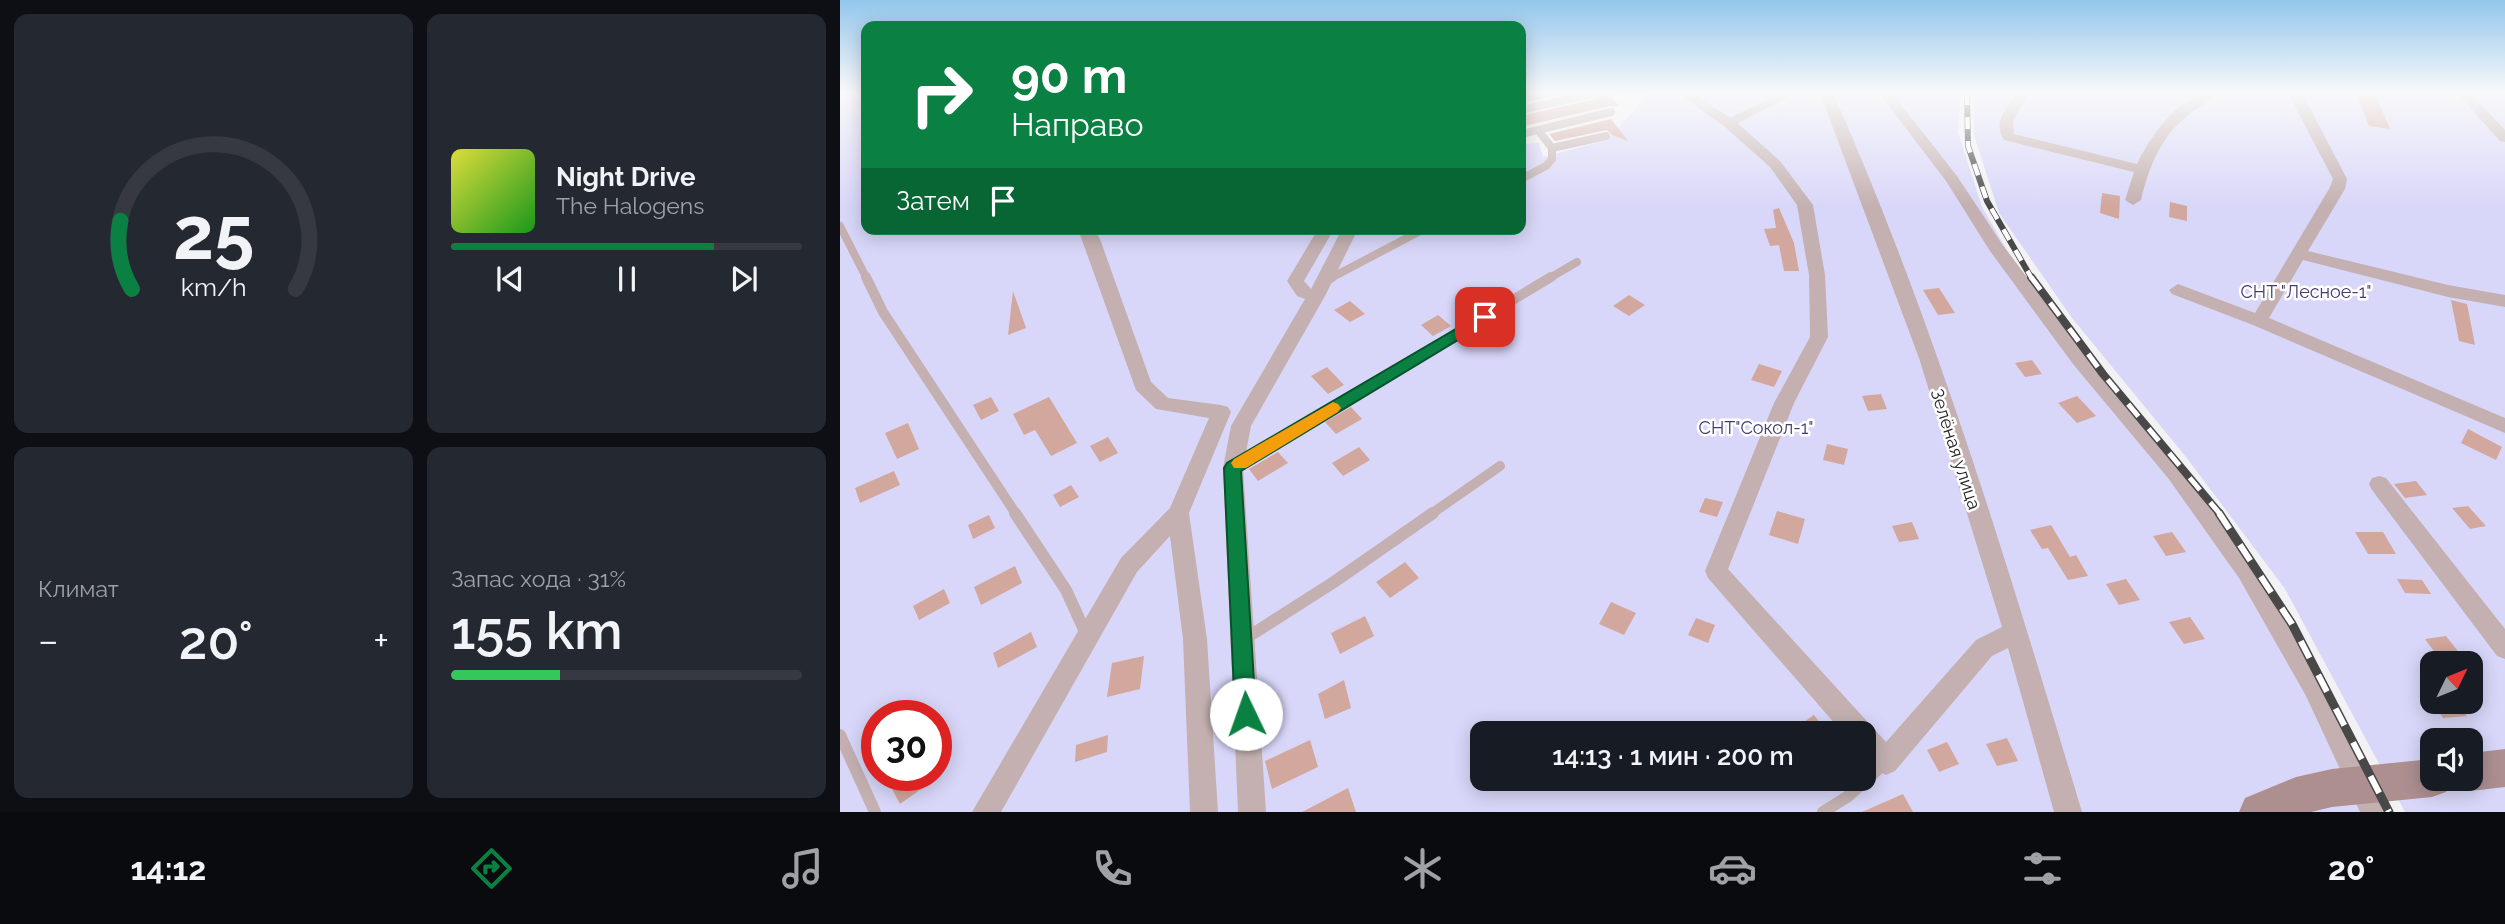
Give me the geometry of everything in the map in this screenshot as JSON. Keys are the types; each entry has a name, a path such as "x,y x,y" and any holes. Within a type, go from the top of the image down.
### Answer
{"street":[{"path":"1738,131 1775,164 1805,205 1817,275 1819,337 1784,403 1716,571 1850,721"},
{"name":"Зелёная улица","path":"1843,131 1863,178 1909,308 2017,632 2068,812"},
{"path":"1915,131 1952,179 1996,247 2079,359 2175,472 2247,571 2315,688 2367,798"},
{"path":"2006,131 2009,137 2141,169"},
{"path":"2133,200 2141,169 2163,131"},
{"path":"2259,321 2337,189 2340,179 2315,131"},
{"path":"986,812 1129,565 1178,513 1221,412 1163,404 1143,385 1090,235"},
{"path":"1320,288 1303,292 1295,281 1322,235"},
{"path":"1252,812 1233,468 1241,426 1320,288 1347,235"},
{"path":"2298,254 2448,291 2505,301"},
{"path":"2178,290 2259,321 2505,426"},
{"path":"2379,484 2505,648"},
{"path":"1178,513 1195,639 1205,812"},
{"path":"1876,751 1886,762 1983,648 2017,632"},
{"path":"2483,771 2505,768"},
{"path":"2259,812 2296,796 2367,798 2420,782"}],"lane":[{"path":"1526,176 1546,166 1552,159 1552,148 1539,131"},
{"path":"1552,148 1606,136"},
{"path":"840,226 883,312 1066,590 1088,638"},
{"path":"1320,288 1413,235"},
{"path":"1233,468 1577,262"},
{"path":"1242,641 1334,582 1500,466"},
{"path":"840,735 875,812"},
{"path":"1823,812 1847,797 1886,762"}],"green space":[{"name":"СНТ\"Сокол-1\"","path":"840,131 861,131 861,235 1526,235 1526,144 1539,143 1543,157 1607,140 1615,131 1958,131 1982,207 2012,259 2087,364 2214,515 2381,812 840,812"},
{"name":"СНТ \"Лесное-1\"","path":"1974,131 2505,131 2505,812 2405,812 2285,589 2186,457 2072,318 1999,213"}],"building":[{"path":"1562,131 1603,131 1555,141 1549,134"},
{"path":"1608,131 1620,131 1628,141"},
{"path":"2102,193 2120,196 2119,219 2100,213"},
{"path":"2170,202 2187,206 2187,221 2169,217"},
{"path":"1779,208 1794,243 1799,271 1784,271 1779,245 1770,246 1764,229 1776,228 1773,210"},
{"path":"1939,288 1955,313 1938,315 1923,290"},
{"path":"1013,291 1026,328 1008,335"},
{"path":"1629,295 1645,305 1629,316 1613,306"},
{"path":"2451,300 2467,304 2475,345 2459,341"},
{"path":"1350,301 1365,314 1350,322 1334,310"},
{"path":"1438,315 1451,326 1433,336 1421,325"},
{"path":"2032,360 2042,374 2025,377 2015,363"},
{"path":"1759,364 1782,371 1774,387 1751,380"},
{"path":"1327,367 1344,385 1328,394 1311,376"},
{"path":"1881,394 1887,409 1868,411 1862,396"},
{"path":"2077,396 2096,416 2077,423 2058,403"},
{"path":"991,397 999,411 981,420 973,405"},
{"path":"1049,397 1077,443 1051,456 1035,430 1024,435 1013,414"},
{"path":"1351,407 1362,419 1336,434 1325,422"},
{"path":"908,423 919,449 897,459 885,433"},
{"path":"2468,429 2502,447 2496,460 2461,443"},
{"path":"1108,437 1118,453 1100,462 1090,446"},
{"path":"1827,444 1848,449 1844,465 1823,460"},
{"path":"1359,447 1370,460 1343,476 1332,463"},
{"path":"1278,452 1288,463 1258,481 1249,469"},
{"path":"894,471 900,485 860,503 855,488"},
{"path":"2416,481 2427,495 2405,498 2394,484"},
{"path":"1071,485 1079,497 1060,507 1053,495"},
{"path":"1705,498 1723,502 1717,517 1699,512"},
{"path":"2468,506 2486,526 2470,529 2452,508"},
{"path":"1777,511 1805,519 1798,544 1769,535"},
{"path":"989,515 995,528 973,539 968,525"},
{"path":"1912,522 1919,539 1899,542 1892,526"},
{"path":"2051,525 2070,557 2076,555 2088,576 2068,580 2048,548 2042,549 2030,530"},
{"path":"2172,532 2186,552 2166,556 2153,536"},
{"path":"2355,532 2383,532 2396,554 2368,554"},
{"path":"1405,562 1419,578 1390,598 1376,582"},
{"path":"1015,566 1022,583 981,605 974,587"},
{"path":"2126,579 2140,600 2119,605 2106,584"},
{"path":"2397,579 2422,580 2431,594 2405,593"},
{"path":"944,589 950,603 919,620 913,606"},
{"path":"1611,602 1636,613 1624,635 1599,624"},
{"path":"1365,616 1374,636 1340,654 1331,633"},
{"path":"2190,617 2205,639 2184,644 2169,622"},
{"path":"1696,618 1715,625 1708,643 1688,635"},
{"path":"1031,632 1037,647 998,668 993,653"},
{"path":"2446,636 2458,651 2434,651 2425,639"},
{"path":"1144,656 1140,689 1107,697 1112,663"},
{"path":"1344,680 1351,708 1325,719 1318,694"},
{"path":"2440,714 2467,716 2443,718"},
{"path":"1814,715 1819,721 1805,721"},
{"path":"1108,735 1107,752 1075,762 1076,745"},
{"path":"2007,738 2018,761 1997,766 1986,744"},
{"path":"1310,740 1318,767 1272,789 1265,761"},
{"path":"1947,742 1959,764 1939,772 1927,750"},
{"path":"1348,788 1356,812 1302,812"},
{"path":"893,791 918,791 900,804"},
{"path":"1903,794 1913,812 1862,812"}],"railway":[{"path":"1968,131 1968,146 1987,201 2032,279"},
{"path":"2031,277 2103,374 2220,514"},
{"path":"2219,513 2292,624 2389,812"}],"slow traffic":[{"path":"1240,463 1333,408"}],"route":[{"path":"1246,714 1233,468 1485,317"}]}
